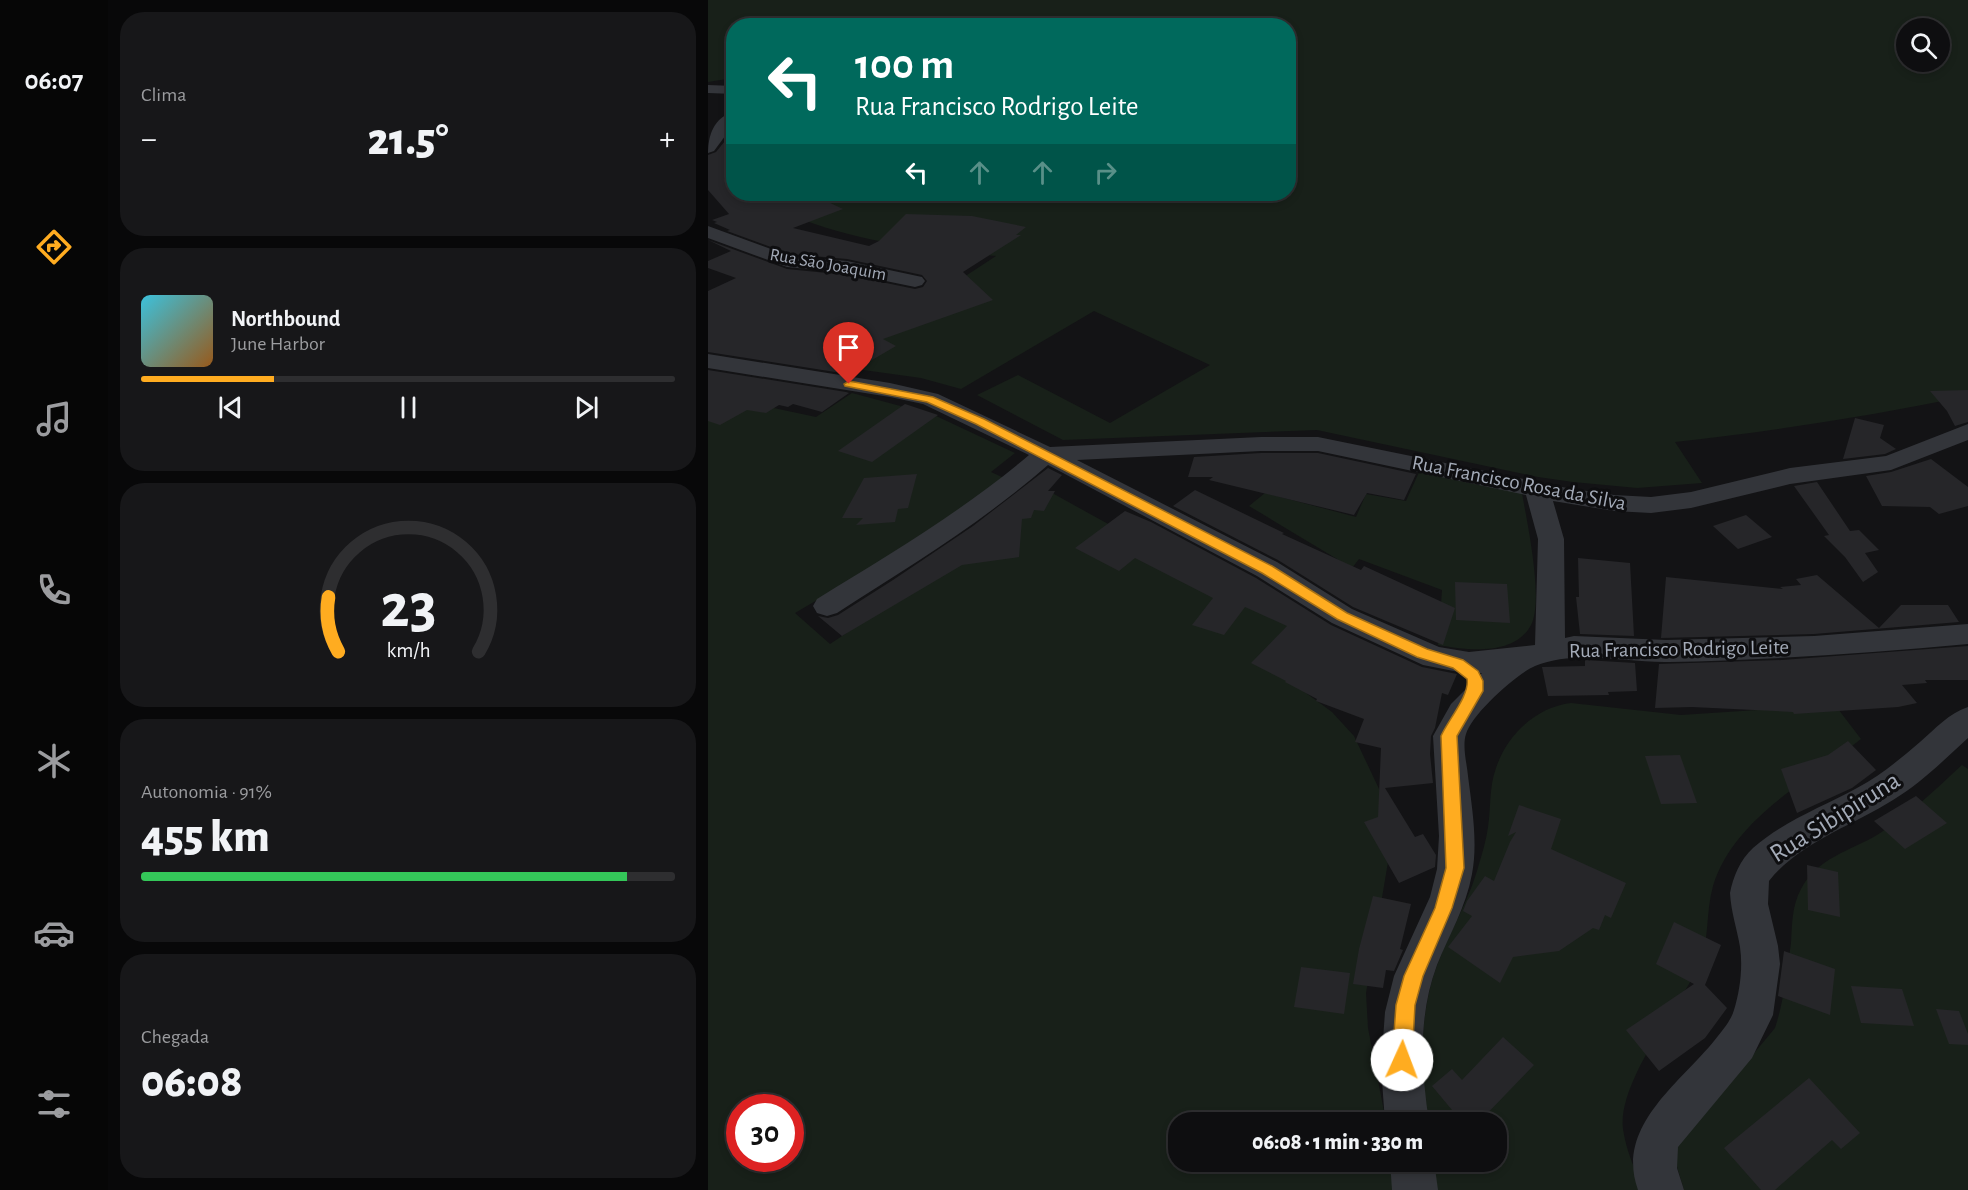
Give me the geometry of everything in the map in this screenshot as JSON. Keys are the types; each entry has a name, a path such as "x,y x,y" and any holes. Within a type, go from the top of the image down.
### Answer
{"street":[{"path":"708,89 726,90"},
{"path":"708,148 726,123"},
{"name":"Rua São Joaquim","path":"708,232 777,259 847,267 915,281"},
{"name":"Rua Francisco Rodrigo Leite","path":"708,361 917,395 941,404 1046,454 1267,569 1321,605 1351,621 1422,653 1452,661 1488,662 1574,647 1666,651 1814,647 1968,634"},
{"name":"Rua Francisco Rosa da Silva","path":"1046,454 1306,444 1384,457 1538,490 1634,505 1669,504 1790,476 1891,463 1968,431"},
{"path":"1938,442 1968,438"},
{"path":"826,606 963,520 998,495 1046,454"},
{"path":"1467,706 1497,678 1537,655 1551,539 1538,490"},
{"path":"1406,1112 1402,1044 1406,1005 1414,976 1453,879 1456,850 1449,736 1476,691 1476,681 1469,671 1452,661"},
{"name":"Rua Sibipiruna","path":"1661,1190 1653,1165 1654,1150 1661,1134 1741,1039 1752,1017 1757,995 1760,955 1750,913 1748,889 1755,872 1769,856 1799,836 1885,789 1921,761 1968,719"},
{"path":"1413,1172 1415,1190"}],"shaded area":[{"path":"708,0 1968,0 1968,396 1822,422 1675,442 1702,483 1637,488 1538,477 1317,430 1063,440 977,395 1018,375 1110,423 1210,365 1094,311 961,389 921,378 820,364 932,298 996,256 873,240 801,219 765,201 1296,201 1296,18 726,18 726,79 708,82"},
{"path":"852,393 934,415 1015,453 991,472 1004,478 929,534 795,613 830,644 916,587 1045,489 1330,647 1295,685 1332,712 1354,736 1380,791 1389,856 1366,993 1368,1028 1384,1112 1168,1112 1168,1172 1395,1172 1397,1190 708,1190 708,394 816,417"},
{"path":"1420,470 1522,493 1533,560 1536,598 1531,625 1513,642 1489,649 1438,645 1442,590 1359,559 1352,568 1249,506 1265,493 1356,517 1366,494 1406,501"},
{"path":"1571,703 1681,715 1835,705 1861,739 1775,803 1737,841 1723,862 1711,895 1701,963 1639,1068 1624,1110 1623,1129 1626,1145 1644,1190 1432,1190 1429,1172 1507,1172 1507,1112 1421,1112 1423,1031 1433,977 1477,871 1487,833 1492,783 1496,768 1507,744 1524,725 1546,710"},
{"path":"1962,765 1968,769 1968,1190 1684,1190 1674,1157 1676,1147 1775,1028 1785,986 1794,908 1798,895 1808,878 1835,856 1877,835 1900,819"}],"building":[{"path":"726,140 726,201 754,203 759,201 826,201 843,209 793,228 869,246 879,241 906,214 972,216 1026,227 1016,235 1021,235 963,272 993,300 883,339 896,346 848,374 708,352 708,291 736,278 708,268 708,261 731,251 708,240 787,269 847,275 915,289 923,287 927,281 922,275 847,259 790,254 727,231 730,230 712,220 729,214 708,190 708,155 716,152"},
{"path":"708,370 849,393 822,412 793,404 788,407 779,405 766,413 747,410 720,425 708,421"},
{"path":"1968,390 1968,422 1955,426 1947,411 1930,391"},
{"path":"905,404 938,415 872,462 838,451"},
{"path":"1855,418 1884,425 1880,438 1896,449 1885,454 1843,459"},
{"path":"1261,453 1318,453 1416,474 1404,500 1367,493 1354,515 1209,480 1213,477 1188,477 1194,457"},
{"path":"1931,459 1968,487 1968,506 1939,514 1930,507 1882,506 1866,476 1891,472"},
{"path":"1048,468 1062,475 1048,491 1055,491 1044,511 1034,510 1031,518 1022,519 1019,557 962,565 842,636 818,616 828,618 838,615 893,580 973,526"},
{"path":"917,474 908,508 898,509 895,522 856,525 863,518 842,518 864,478"},
{"path":"1817,482 1850,531 1859,530 1879,550 1865,553 1878,572 1863,582 1845,557 1824,536 1829,535 1794,486"},
{"path":"1195,490 1284,533 1282,534 1361,570 1364,566 1455,608 1443,645 1353,607 1278,560 1173,506"},
{"path":"1125,511 1151,522 1256,578 1331,625 1422,667 1457,674 1448,695 1442,693 1435,728 1431,736 1433,783 1385,788 1415,837 1423,834 1436,855 1435,867 1399,883 1364,822 1378,817 1381,748 1355,742 1364,719 1316,701 1317,699 1251,663 1287,626 1245,607 1224,635 1192,625 1213,598 1135,558 1119,571 1075,548"},
{"path":"1746,515 1772,537 1738,549 1713,526"},
{"path":"1578,558 1630,563 1634,636 1580,634 1576,597 1579,597"},
{"path":"1817,575 1879,628 1901,605 1948,605 1959,622 1814,634 1661,638 1666,577 1783,589 1780,587 1801,585 1796,579"},
{"path":"1455,582 1507,584 1510,623 1456,620"},
{"path":"1968,646 1968,680 1925,680 1927,683 1902,685 1917,703 1898,707 1794,714 1793,712 1692,707 1655,708 1659,664 1782,660"},
{"path":"1585,660 1635,663 1637,691 1608,692 1609,695 1548,696 1542,667 1585,666"},
{"path":"1848,741 1876,770 1852,788 1797,813 1781,769 1828,755"},
{"path":"1680,755 1697,803 1661,804 1645,756"},
{"path":"1916,796 1947,823 1905,849 1874,821"},
{"path":"1519,805 1561,819 1551,849 1626,883 1611,918 1605,915 1599,930 1593,928 1559,951 1513,957 1500,983 1448,947 1472,916 1463,911 1467,901 1485,876 1494,881 1516,832 1508,836"},
{"path":"1807,865 1838,872 1840,917 1808,910"},
{"path":"1373,896 1411,904 1400,949 1403,950 1394,971 1386,970 1383,988 1353,984 1359,949"},
{"path":"1674,922 1721,945 1705,985 1727,1008 1705,1038 1659,1071 1626,1030 1694,984 1656,964"},
{"path":"1784,951 1835,969 1830,1015 1778,996"},
{"path":"1301,967 1350,973 1344,1014 1294,1007"},
{"path":"1851,986 1902,989 1914,1026 1861,1023"},
{"path":"1936,1009 1959,1011 1968,1034 1968,1045 1949,1044"},
{"path":"1503,1037 1534,1065 1489,1112 1454,1112 1432,1086 1452,1069 1462,1080"},
{"path":"1809,1078 1860,1133 1841,1149 1832,1140 1775,1190 1761,1190 1724,1148"}],"route":[{"path":"849,384 917,395 980,421 1267,569 1321,605 1371,631 1422,653 1452,661 1473,675 1476,681 1476,691 1449,736 1456,857 1453,879 1414,976 1406,1005 1402,1060"}]}
